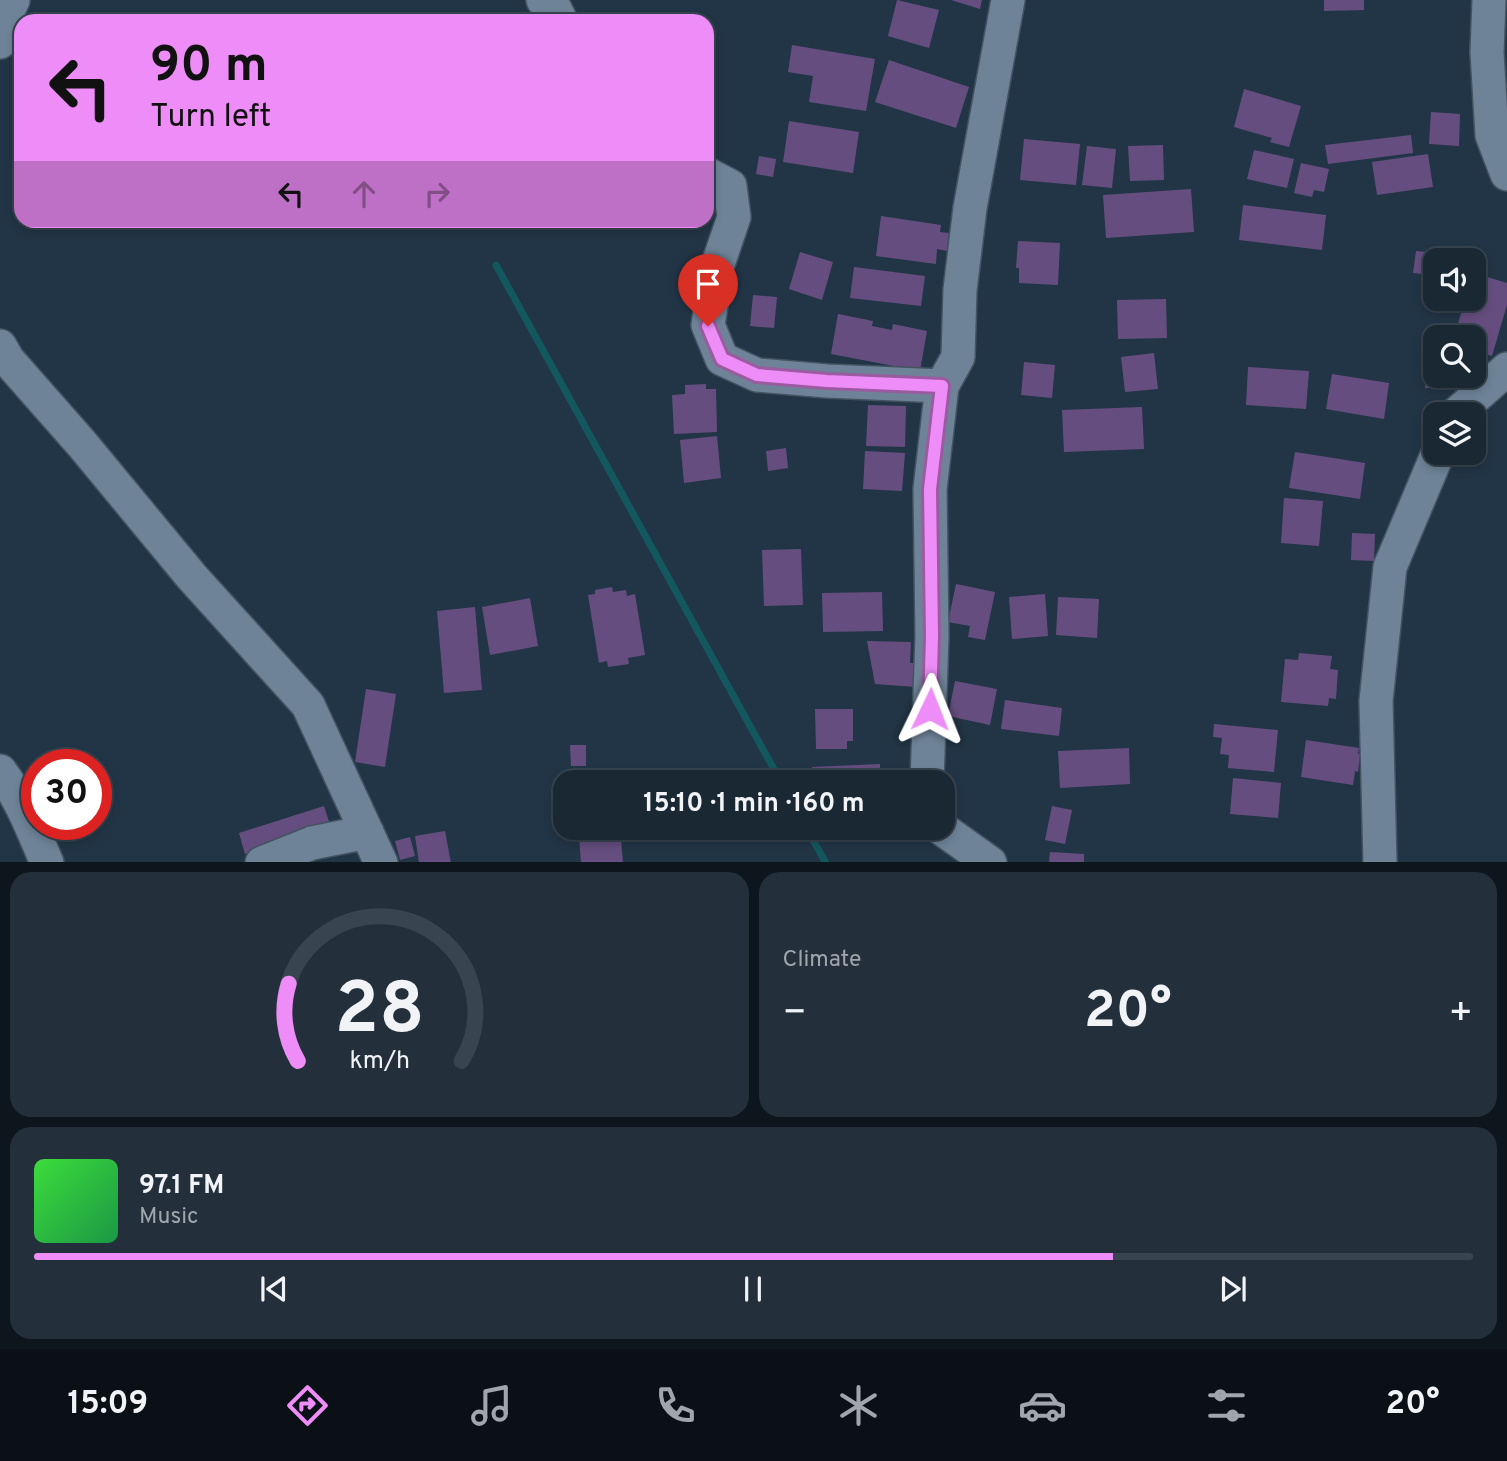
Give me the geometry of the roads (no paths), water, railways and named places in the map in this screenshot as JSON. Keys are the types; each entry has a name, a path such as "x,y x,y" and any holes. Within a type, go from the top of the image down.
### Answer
{"street":[{"path":"0,42 5,18 13,0"},
{"path":"543,0 558,14"},
{"path":"928,770 932,636 930,489 942,386 958,357 960,290 970,208 1008,0"},
{"path":"1489,0 1487,52 1492,135 1507,174"},
{"path":"714,178 730,187 734,217 717,267 708,326 722,359 757,375 942,386"},
{"path":"0,346 8,360 82,444 192,577 308,705 381,862"},
{"path":"1470,402 1507,369"},
{"path":"1380,862 1376,701 1390,567 1433,465"},
{"path":"0,771 12,786 47,862"},
{"path":"264,862 312,843 367,832"},
{"path":"955,838 989,862"}],"waterway":[{"path":"496,265 774,770"},
{"path":"813,840 825,862"}]}
